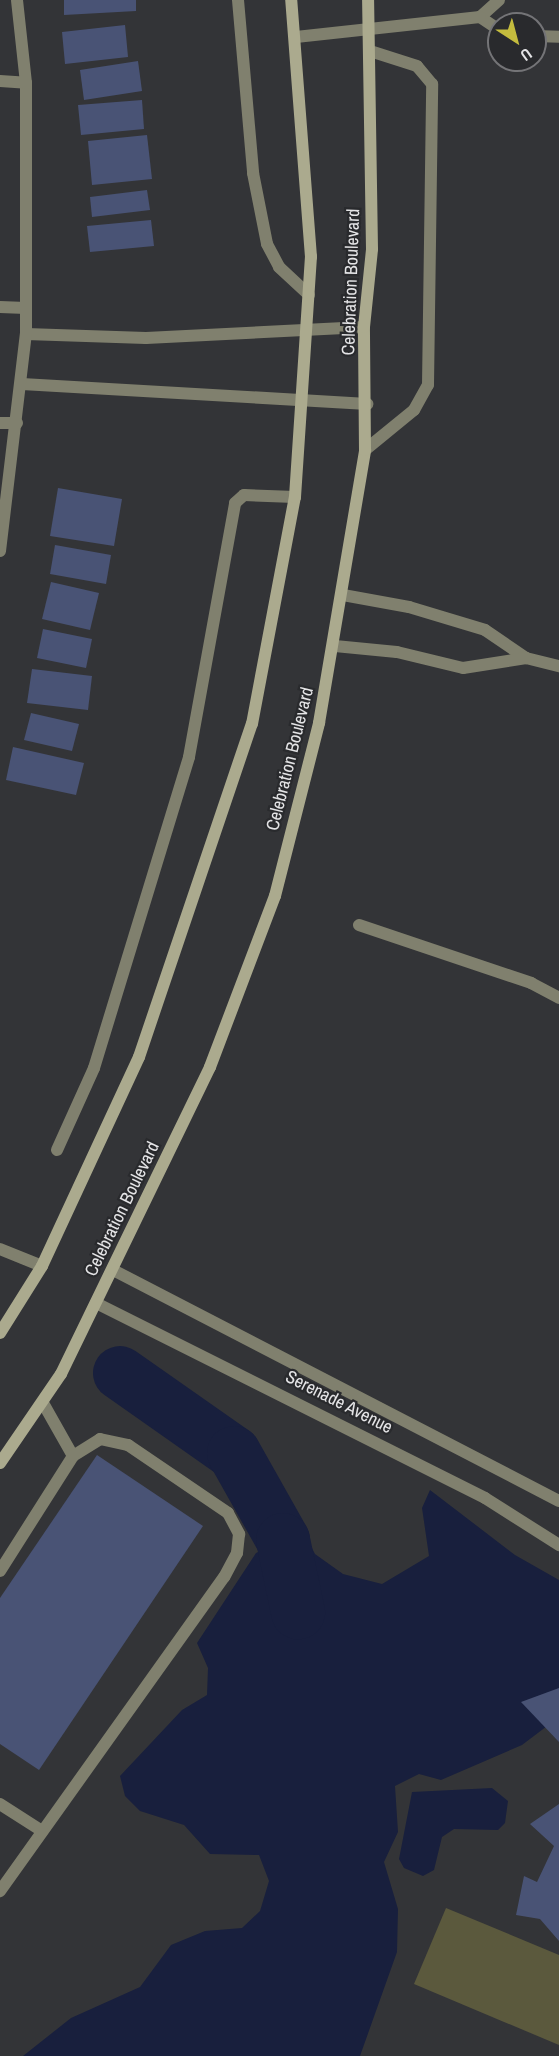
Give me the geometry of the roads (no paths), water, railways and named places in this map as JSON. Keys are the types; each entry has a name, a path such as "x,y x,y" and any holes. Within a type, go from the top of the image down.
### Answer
{"street":[{"path":"0,551 22,384 26,334 26,83 17,0"},
{"path":"238,0 252,173 267,244 279,267 309,296"},
{"path":"0,1333 42,1266 139,1057 252,724 296,497 300,400 309,296 296,37 291,0"},
{"name":"Celebration Boulevard","path":"0,1463 43,1403 113,1270 210,1067 275,896 335,646 365,450 367,404 364,327 372,249 373,52 368,0"},
{"path":"296,37 480,17 499,0"},
{"path":"480,17 487,22"},
{"path":"365,450 414,410 428,385 432,84 417,66 373,52"},
{"path":"0,81 26,83"},
{"path":"0,307 26,308"},
{"path":"26,334 146,338 364,327"},
{"path":"22,384 367,404"},
{"path":"0,423 17,423"},
{"path":"57,1150 94,1068 189,757 235,502 244,495 296,497"},
{"path":"343,595 409,607 485,630 526,658 559,666"},
{"path":"335,646 397,652 463,668 526,658"},
{"path":"359,925 531,983 559,998"},
{"path":"0,1250 42,1266"},
{"name":"Serenade Avenue","path":"113,1270 559,1502"},
{"name":"Serenade Avenue","path":"96,1303 475,1492 559,1545"},
{"path":"43,1403 73,1456"},
{"path":"0,1571 73,1456 99,1439 129,1444 228,1513 239,1534 237,1553 224,1577 0,1891"},
{"path":"0,1804 42,1831"}],"water":[{"path":"430,1490 515,1555 559,1580 559,1717 522,1745 441,1780 419,1774 395,1786 398,1832 384,1862 398,1909 397,1952 360,2056 23,2056 71,2018 140,1987 171,1945 205,1931 242,1928 260,1911 269,1881 259,1855 210,1854 184,1825 140,1811 125,1796 120,1776 182,1710 207,1695 208,1668 197,1643 256,1553 283,1540 299,1523 315,1554 343,1574 382,1584 429,1556 422,1508"},
{"path":"492,1788 508,1801 505,1823 498,1830 454,1829 442,1837 434,1870 423,1876 404,1868 399,1859 412,1792"}],"waterway":[{"path":"120,1373 234,1453 283,1540 298,1612"}]}
